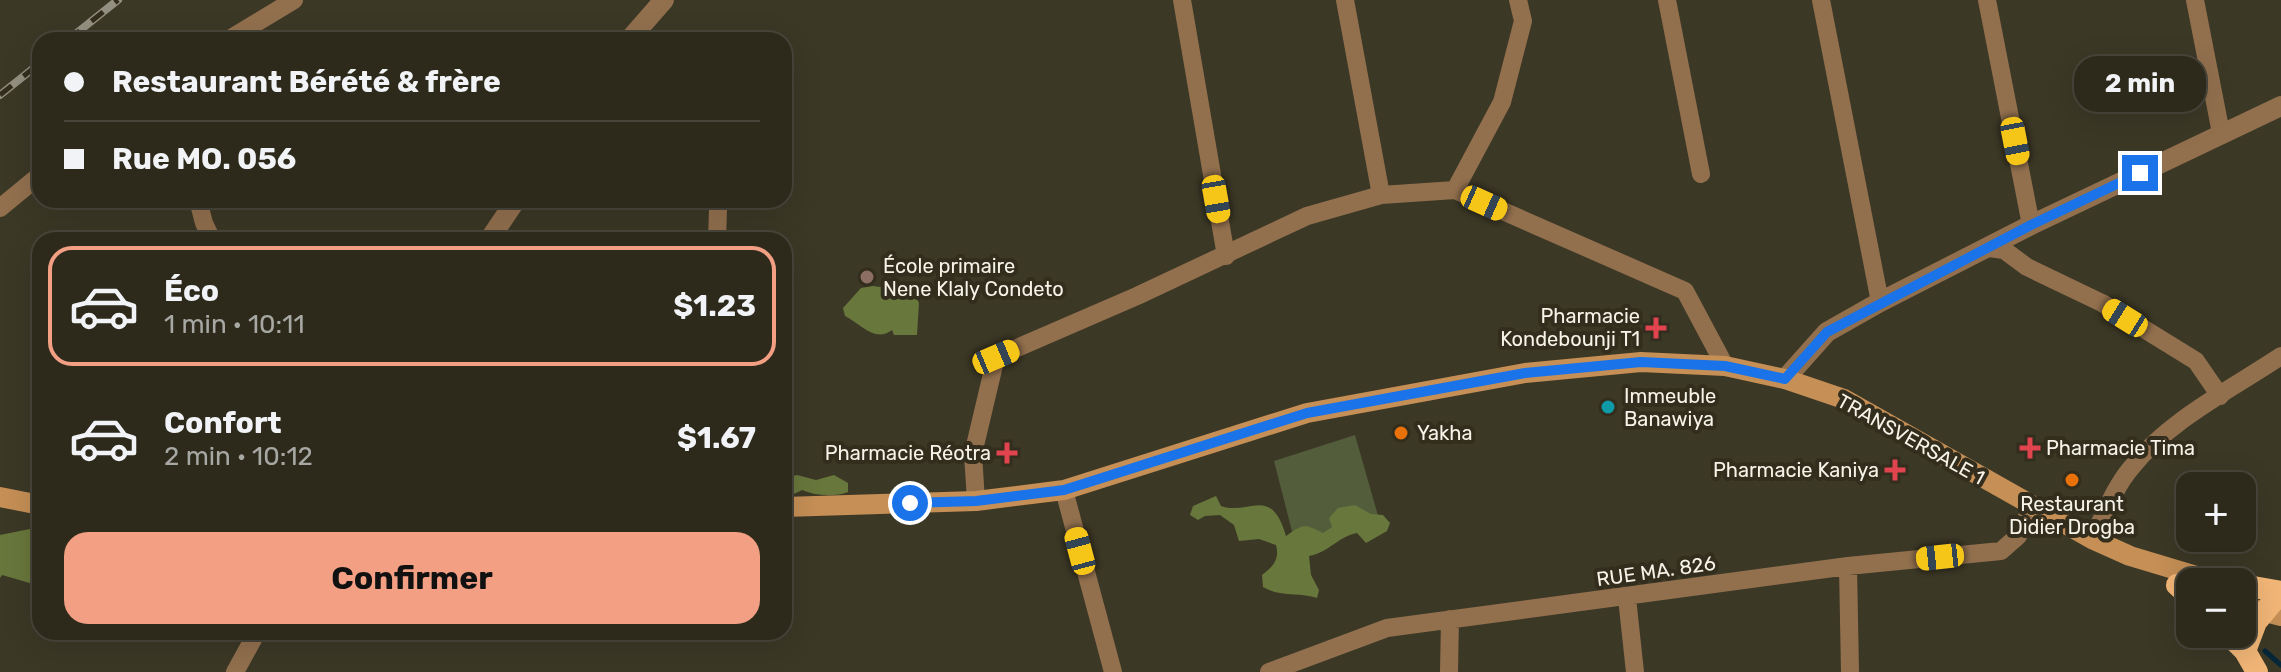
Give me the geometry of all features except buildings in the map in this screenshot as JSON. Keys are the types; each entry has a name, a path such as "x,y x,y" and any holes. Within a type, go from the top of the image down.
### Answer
{"highway":[{"path":"2245,651 2252,631 2271,603"},
{"path":"2242,648 2257,672"}],"main road":[{"name":"TRANSVERSALE 1","path":"792,507 976,501 1064,490 1307,413 1525,373 1641,362 1725,366 1785,379 1844,399 2092,539 2130,556 2153,573 2176,580"},
{"path":"0,497 32,503"}],"street":[{"path":"241,32 294,0"},
{"path":"636,32 664,0"},
{"path":"1182,0 1226,256"},
{"path":"1345,0 1381,195"},
{"path":"1455,190 1502,102 1523,21 1518,0"},
{"path":"1667,0 1701,174"},
{"path":"1821,0 1880,302"},
{"path":"1987,0 2031,225"},
{"path":"2195,0 2221,133"},
{"path":"1785,379 1827,332 1880,302 2031,225 2281,106"},
{"path":"0,208 32,182"},
{"path":"976,501 973,454 996,357 1226,256 1307,216 1381,195 1455,190 1685,291 1725,366"},
{"path":"200,208 208,232"},
{"path":"494,232 511,208"},
{"path":"717,232 718,208"},
{"path":"1989,248 2004,250 2027,267 2102,303 2196,361 2220,396"},
{"path":"2092,539 2128,471 2139,459 2170,429 2281,356"},
{"path":"1064,490 1113,672"},
{"name":"RUE MA. 826","path":"1269,672 1387,628 1848,566 2001,551 2018,536 2032,506"},
{"path":"1848,566 1850,672"},
{"path":"1627,598 1635,672"},
{"path":"1449,672 1450,619"},
{"path":"235,672 253,640"}],"green space":[{"path":"861,288 887,288 900,299 914,293 919,303 917,335 894,335 892,330 874,333 845,316 843,308"},
{"path":"1355,435 1379,519 1297,551 1274,461"},
{"path":"834,475 848,483 848,492 825,495 802,490 792,494 792,476 816,480"},
{"path":"1216,496 1221,506 1231,508 1266,506 1280,520 1286,536 1304,526 1323,533 1332,527 1329,518 1338,508 1355,505 1371,514 1383,515 1390,523 1387,531 1366,543 1357,533 1309,556 1311,575 1319,590 1317,598 1283,593 1263,587 1262,575 1275,562 1276,545 1259,539 1239,541 1234,525 1220,515 1198,520 1190,515 1193,506"},
{"path":"32,529 32,584 2,575 0,578 0,535"}],"waterway":[{"path":"2265,651 2281,665"}],"railway":[{"path":"78,32 118,0"},
{"path":"0,95 32,69"}],"place":[{"name":"École primaire Nene Klaly Condeto","path":"867,277"},
{"name":"Pharmacie Kondebounji T1","path":"1656,328"},
{"name":"Immeuble Banawiya","path":"1608,407"},
{"name":"Yakha","path":"1401,433"},
{"name":"Pharmacie Tima","path":"2030,448"},
{"name":"Pharmacie Réotra","path":"1007,453"},
{"name":"Pharmacie Kaniya","path":"1895,470"},
{"name":"Restaurant Didier Drogba","path":"2072,480"}],"route":[{"path":"910,503 976,501 1064,490 1307,413 1525,373 1641,362 1725,366 1785,379 1827,332 2031,225 2140,173"}]}
